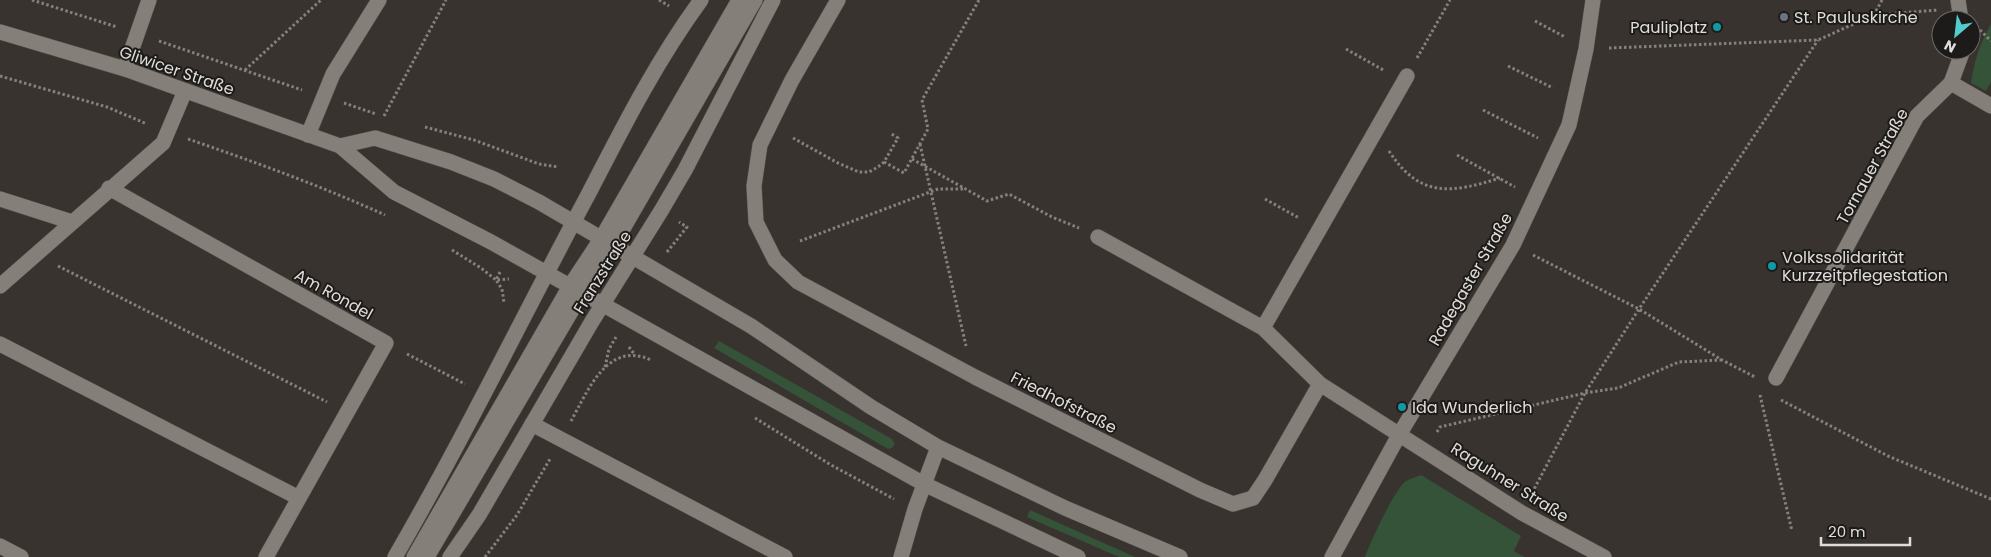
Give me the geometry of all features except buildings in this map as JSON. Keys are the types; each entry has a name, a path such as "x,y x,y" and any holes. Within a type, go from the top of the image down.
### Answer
{"street":[{"path":"125,69 150,0"},
{"path":"308,135 333,74 380,0"},
{"path":"395,557 440,480 572,223 667,49 701,0"},
{"path":"607,242 739,0"},
{"path":"414,557 576,289 607,242 755,0"},
{"name":"Franzstraße","path":"450,557 478,515 602,304 684,170 773,0"},
{"name":"Friedhofstraße","path":"838,0 792,80 760,146 754,186 756,222 775,260 798,282 974,377 1200,490 1233,504 1253,498 1320,384"},
{"name":"Radegaster Straße","path":"1332,557 1399,435 1513,245 1569,125 1586,49 1593,0"},
{"name":"Gliwicer Straße","path":"0,32 125,69 340,146 394,192 602,304"},
{"path":"1960,60 1952,84 1991,106"},
{"path":"1263,328 1406,79"},
{"name":"Tornauer Straße","path":"1776,378 1916,116 1952,84"},
{"path":"0,286 109,188 164,142 185,91"},
{"path":"340,146 375,138 451,162 494,179 752,326 893,421 938,447 1065,508 1180,557"},
{"name":"Am Rondel","path":"109,188 386,343"},
{"path":"0,199 72,222"},
{"path":"1098,237 1263,328 1320,384 1399,435"},
{"path":"427,557 576,289"},
{"path":"602,304 924,484 1078,557"},
{"path":"266,557 386,343"},
{"path":"0,344 299,498"},
{"path":"532,424 785,557"},
{"name":"Raguhner Straße","path":"1399,435 1522,513 1604,557"},
{"path":"901,557 915,509 938,447"},
{"path":"0,546 21,557"}],"path":[{"path":"245,70 321,0"},
{"path":"384,116 446,0"},
{"path":"659,0 674,9"},
{"path":"884,162 904,173 928,129 922,100 978,0"},
{"path":"1346,49 1406,79 1450,0"},
{"path":"1874,15 1882,0"},
{"path":"1586,49 1818,40 1874,15 1931,12"},
{"path":"1535,21 1566,38"},
{"path":"1522,513 1585,393 1818,40"},
{"path":"1508,66 1553,88"},
{"path":"0,76 107,107 168,132 255,162 344,197 388,217"},
{"path":"1483,110 1538,138"},
{"path":"1377,130 1397,163 1413,178 1432,187 1443,190 1462,188 1500,178"},
{"path":"793,138 838,163 859,172 869,172 884,162 898,138 890,133"},
{"path":"920,144 966,347"},
{"path":"1457,155 1517,188"},
{"path":"912,159 987,201 1009,194 1052,217 1098,237"},
{"path":"800,241 938,189 966,189"},
{"path":"1265,199 1320,230"},
{"path":"656,270 671,245 687,227"},
{"path":"1513,245 1639,309 1722,360 1754,377 1776,378"},
{"path":"446,247 481,268 496,280"},
{"path":"35,254 347,412"},
{"path":"605,367 609,349 628,318"},
{"path":"386,343 466,385"},
{"path":"635,355 654,362"},
{"path":"1426,452 1440,427 1585,393 1618,388 1679,362 1722,360"},
{"path":"1758,388 1792,531"},
{"path":"1775,397 1888,456 1991,499"},
{"path":"751,416 839,470 915,509"}],"green space":[{"path":"1991,24 1991,82 1986,91 1971,83 1976,60 1981,60 1981,45"},
{"path":"719,341 892,439 895,444 892,448 888,449 714,348"},
{"path":"1421,475 1521,536 1514,551 1525,557 1365,557 1377,528 1395,494 1406,481"},
{"path":"1030,510 1135,557 1119,557 1027,517"}],"place":[{"name":"St. Pauluskirche","path":"1784,17"},
{"name":"Pauliplatz","path":"1717,27"},
{"name":"Volkssolidarität Kurzzeitpflegestation","path":"1772,266"},
{"name":"Ida Wunderlich","path":"1402,407"}]}
